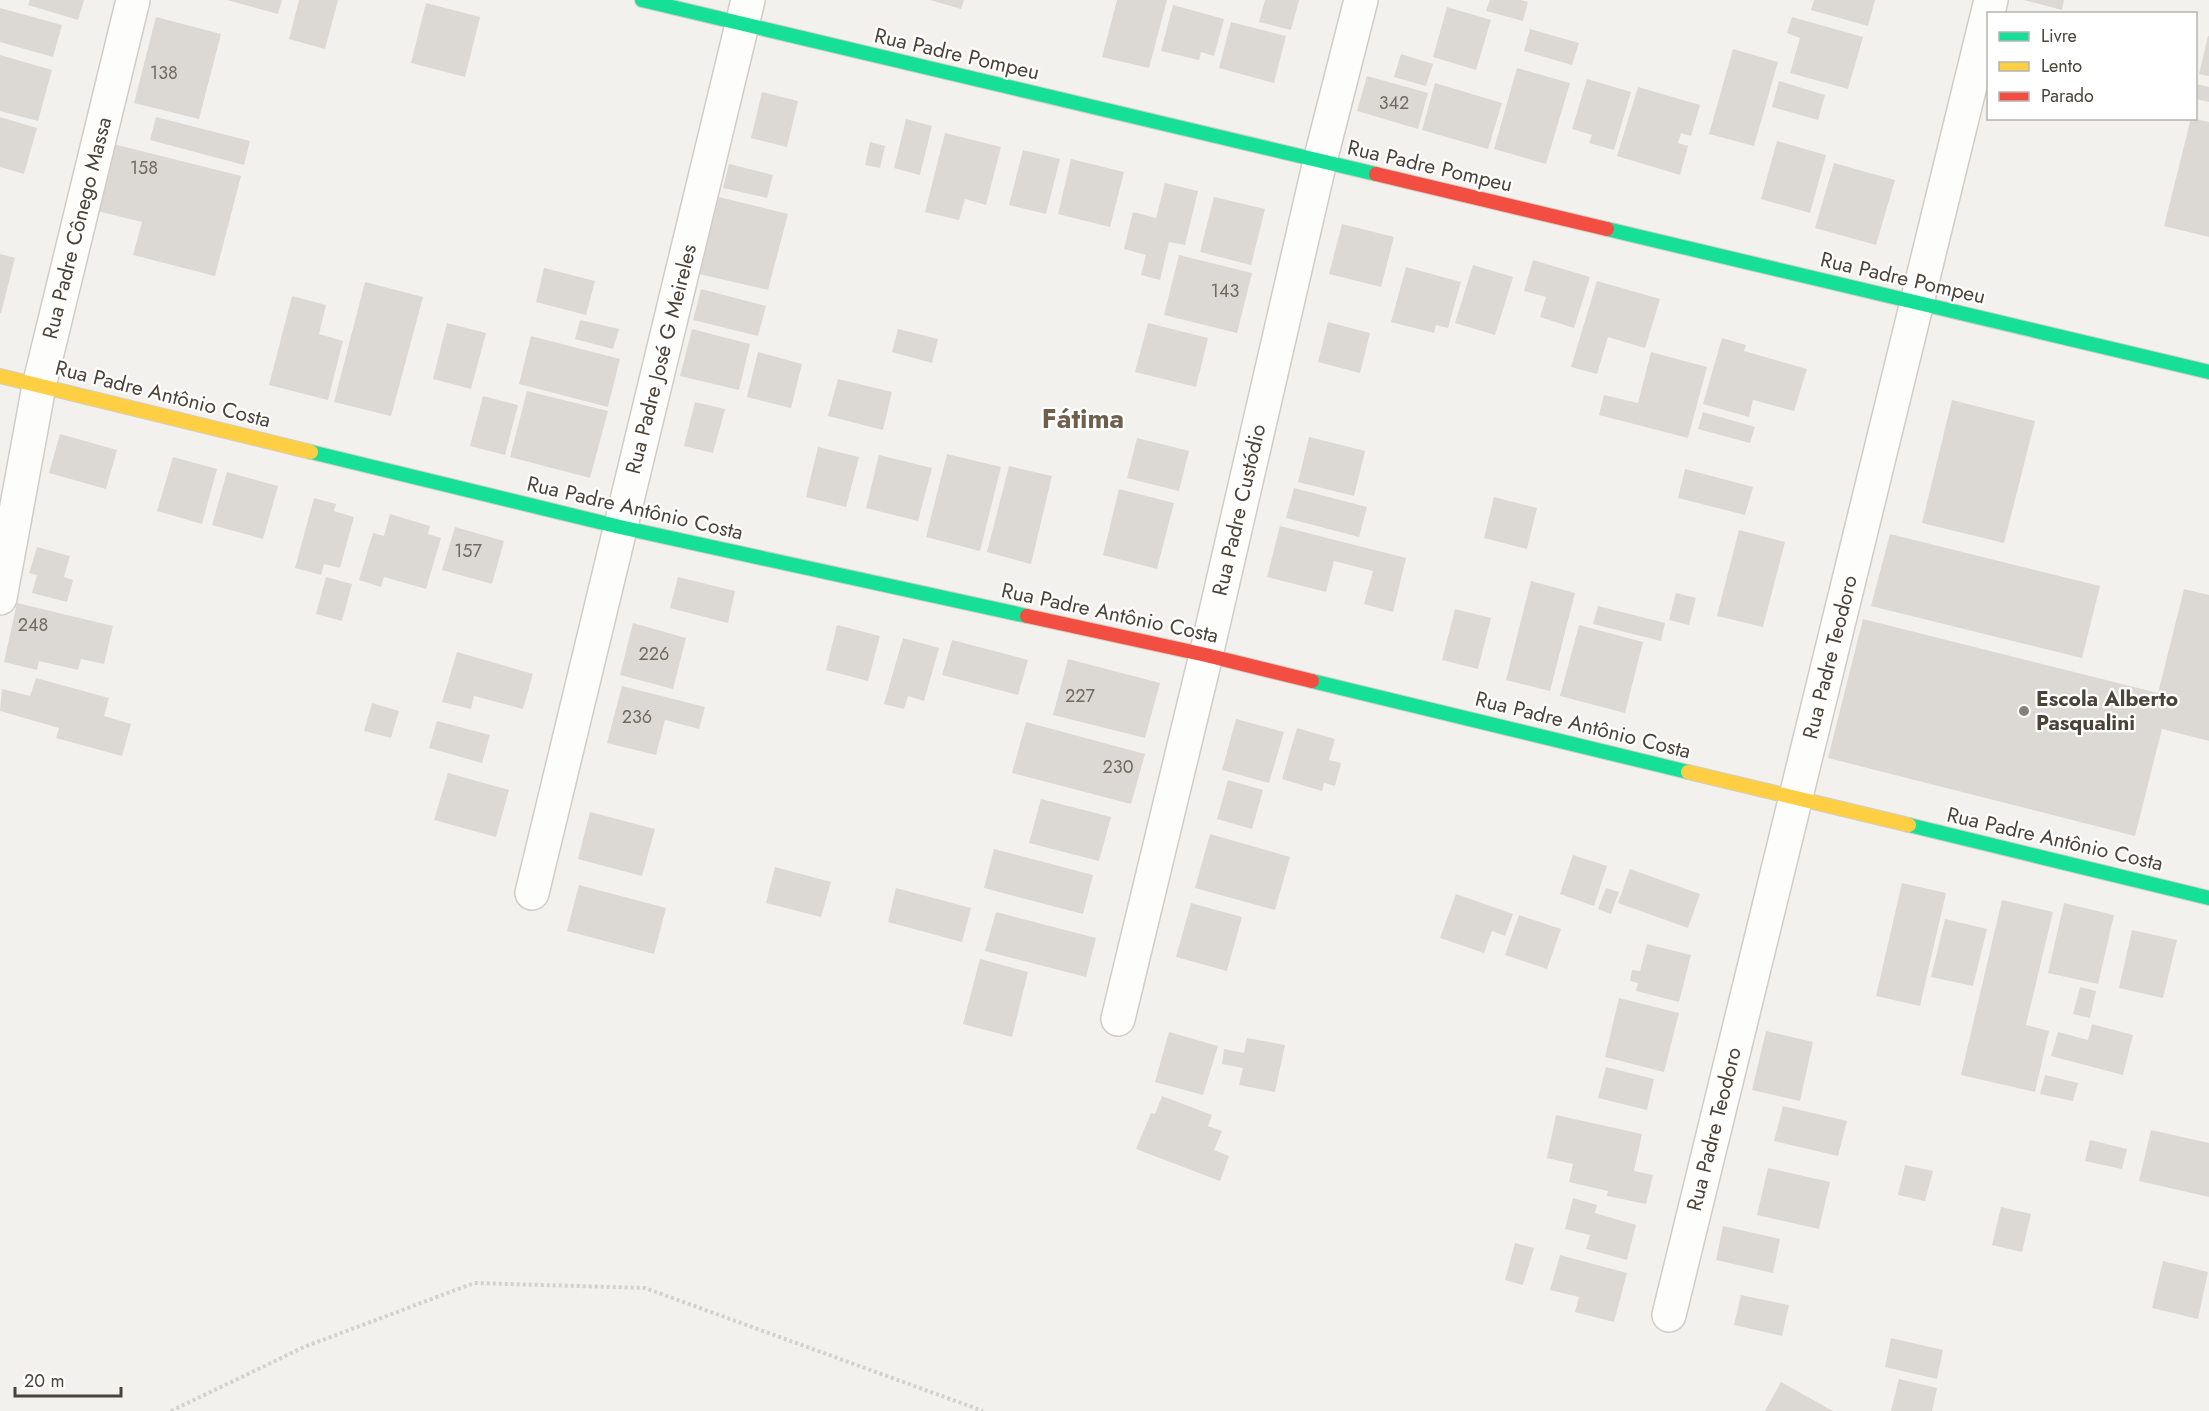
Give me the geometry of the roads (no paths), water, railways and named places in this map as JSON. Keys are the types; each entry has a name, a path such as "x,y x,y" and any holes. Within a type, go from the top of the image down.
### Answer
{"street":[{"name":"Rua Padre Cônego Massa","path":"0,598 39,386 133,0"},
{"name":"Rua Padre Pompeu","path":"642,0 745,12 1320,161 2209,372"},
{"name":"Rua Padre Custódio","path":"1118,1019 1206,655 1320,161 1361,0"},
{"name":"Rua Padre José G Meireles","path":"532,892 745,12"},
{"name":"Rua Padre Teodoro","path":"1669,1315 1987,12"},
{"name":"Rua Padre Antônio Costa","path":"0,376 620,527 1206,655 2209,898"}],"place":[{"name":"Escola Alberto Pasqualini","path":"2024,711"}],"district":[{"name":"Fátima","path":"1083,418"}]}
